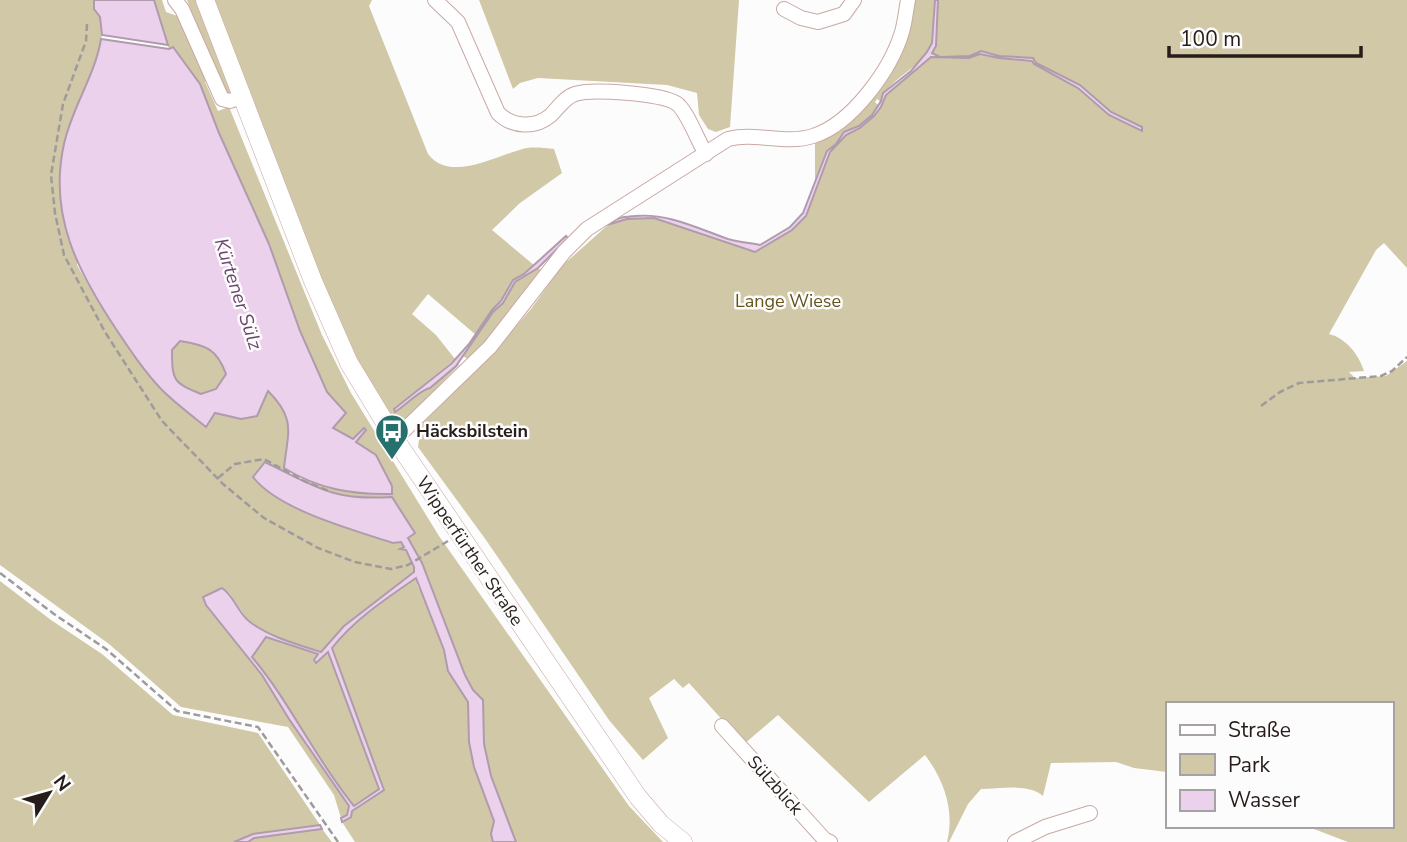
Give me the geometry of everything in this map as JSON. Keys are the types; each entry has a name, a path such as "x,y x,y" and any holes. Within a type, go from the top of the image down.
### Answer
{"main road":[{"name":"Wipperfürther Straße","path":"205,0 313,281 344,351 395,439 638,797 662,824 683,842"}],"street":[{"path":"175,0 182,9 222,99 230,102 241,97"},
{"path":"435,0 458,22 498,113 507,123 519,125 548,118 573,94 589,92 644,95 677,104 706,155"},
{"path":"784,9 801,18 818,22 844,13 854,0"},
{"path":"395,439 490,347 564,252 587,229 728,139 743,136 788,140 814,136 845,118 863,100 892,56 902,33 908,0"},
{"name":"Sülzblick","path":"722,726 825,840 830,842"},
{"path":"1015,842 1045,827 1090,813"}],"path":[{"path":"87,24 86,41 63,104 51,175 55,213 64,255 105,332 162,421 218,478 264,518 318,548 391,569 408,565 426,556 459,534"},
{"path":"1261,406 1280,392 1300,383 1381,376 1392,371 1407,357"},
{"path":"218,478 235,464 264,458 304,481 329,491"},
{"path":"0,573 106,649 177,711 258,727 338,842"}],"green space":[{"path":"0,0 94,0 102,35 97,62 80,97 77,265 133,355 206,427 215,413 241,419 268,390 277,400 286,418 288,434 284,467 289,471 288,473 265,462 401,542 411,558 414,572 344,626 321,652 268,634 248,620 229,593 206,606 262,675 349,806 347,815 341,818 334,795 288,727 181,707 109,644 0,565"},
{"path":"154,0 162,0 166,12 183,18 218,111 229,107 322,335 351,393 439,536 629,806 663,842 516,842 491,776 484,744 483,700 473,690 465,675 422,563 408,537 415,532 392,497 346,495 303,482 304,480 336,490 358,493 392,493 376,455 356,442 364,429 353,439 332,428 346,413 327,392 300,331 269,244 200,84 169,49"},
{"path":"187,0 198,0 232,94 223,92"},
{"path":"213,0 372,0 369,6 428,154 438,163 449,167 462,167 527,148 554,149 562,173 520,203 492,230 535,266 513,280 476,335 428,294 412,314 436,335 455,359 394,409 395,411 430,388 458,363 459,365 403,423 393,421 383,410 338,322"},
{"path":"479,0 739,0 730,127 716,132 708,129 699,115 697,93 667,85 538,78 520,83 513,89"},
{"path":"912,0 935,0 932,44 921,60 890,86 881,102 877,99 875,102 878,105 872,115 859,126 844,132 827,151 815,181 815,141 862,112 895,62"},
{"name":"Lange Wiese","path":"938,0 1407,0 1407,268 1384,243 1376,250 1329,334 1346,343 1359,359 1364,371 1349,372 1355,378 1386,376 1407,361 1407,842 1348,842 1311,828 1393,828 1393,702 1166,702 1166,772 1134,768 1116,762 1051,763 1043,796 1022,788 981,789 968,804 949,842 950,819 946,796 938,775 925,755 869,802 778,715 744,744 689,683 683,688 674,679 649,698 668,738 643,760 609,720 486,540 418,447 421,425 494,352 531,309 563,265 609,224 627,219 654,217 755,252 792,230 815,194 830,152 846,135 874,116 886,95 931,57 969,58 980,54 1032,61 1078,88 1109,115 1142,130 1111,112 1080,85 1036,63 1033,58 999,56 981,51 971,56 940,57 932,53 936,46"},
{"path":"538,268 542,271 507,316 469,358 463,356 493,312 503,303 515,282"},
{"path":"180,341 204,347 219,359 226,374 216,389 201,395 176,379 172,350"},
{"path":"416,577 444,650 448,671 468,702 469,742 474,767 494,821 491,834 493,842 355,842 342,822 351,817 352,811 384,790 332,648 361,618"},
{"path":"0,581 102,654 173,715 258,733 320,825 253,834 234,842 0,842"},
{"path":"266,636 319,654 328,652 379,789 353,806 252,657"},
{"path":"322,829 332,842 248,842 254,838"}],"water":[{"path":"94,0 154,0 168,45 102,35"},
{"path":"935,0 938,0 936,46 932,53 940,57 970,56 981,51 999,56 1033,58 1036,63 1080,85 1111,112 1142,127 1142,131 1109,115 1078,88 1032,61 980,54 969,58 931,57 886,95 874,116 846,135 830,152 806,216 792,230 755,252 654,218 627,219 610,224 624,217 659,217 682,222 728,239 760,245 790,227 803,213 827,151 844,132 859,126 872,115 883,93 911,71 927,52 932,43"},
{"name":"Kürtener Sülz","path":"101,39 169,49 173,47 200,84 269,244 300,331 327,392 346,413 333,428 353,439 364,428 366,430 356,442 376,455 392,486 392,494 363,493 323,486 284,468 288,426 283,410 268,391 257,416 241,419 215,413 206,427 161,389 143,368 102,308 70,242 60,195 64,144","holes":["180,341 204,347 219,359 226,374 216,389 201,394 185,387 176,379 172,350"]},
{"path":"566,236 568,238 538,268 515,282 503,303 493,312 456,366 395,412 394,409 452,363 469,344 513,280 524,274"},
{"path":"265,462 312,485 339,494 354,497 392,497 415,533 408,538 422,563 465,675 473,690 483,700 484,744 491,776 516,842 493,842 491,834 494,821 474,767 469,742 468,702 448,671 444,650 416,578 361,618 332,648 384,790 352,811 351,817 342,822 341,818 347,815 349,806 262,675 206,605 203,597 222,588 246,618 258,627 284,640 321,652 344,626 414,572 414,567 406,550 400,549 404,547 401,542 393,543 358,532 298,509 265,489 253,477","holes":["266,637 318,654 314,660 316,663 328,652 379,789 354,806 252,657"]},
{"path":"320,825 322,829 234,842 253,834"}],"place":[{"name":"Häcksbilstein","path":"392,461"}]}
